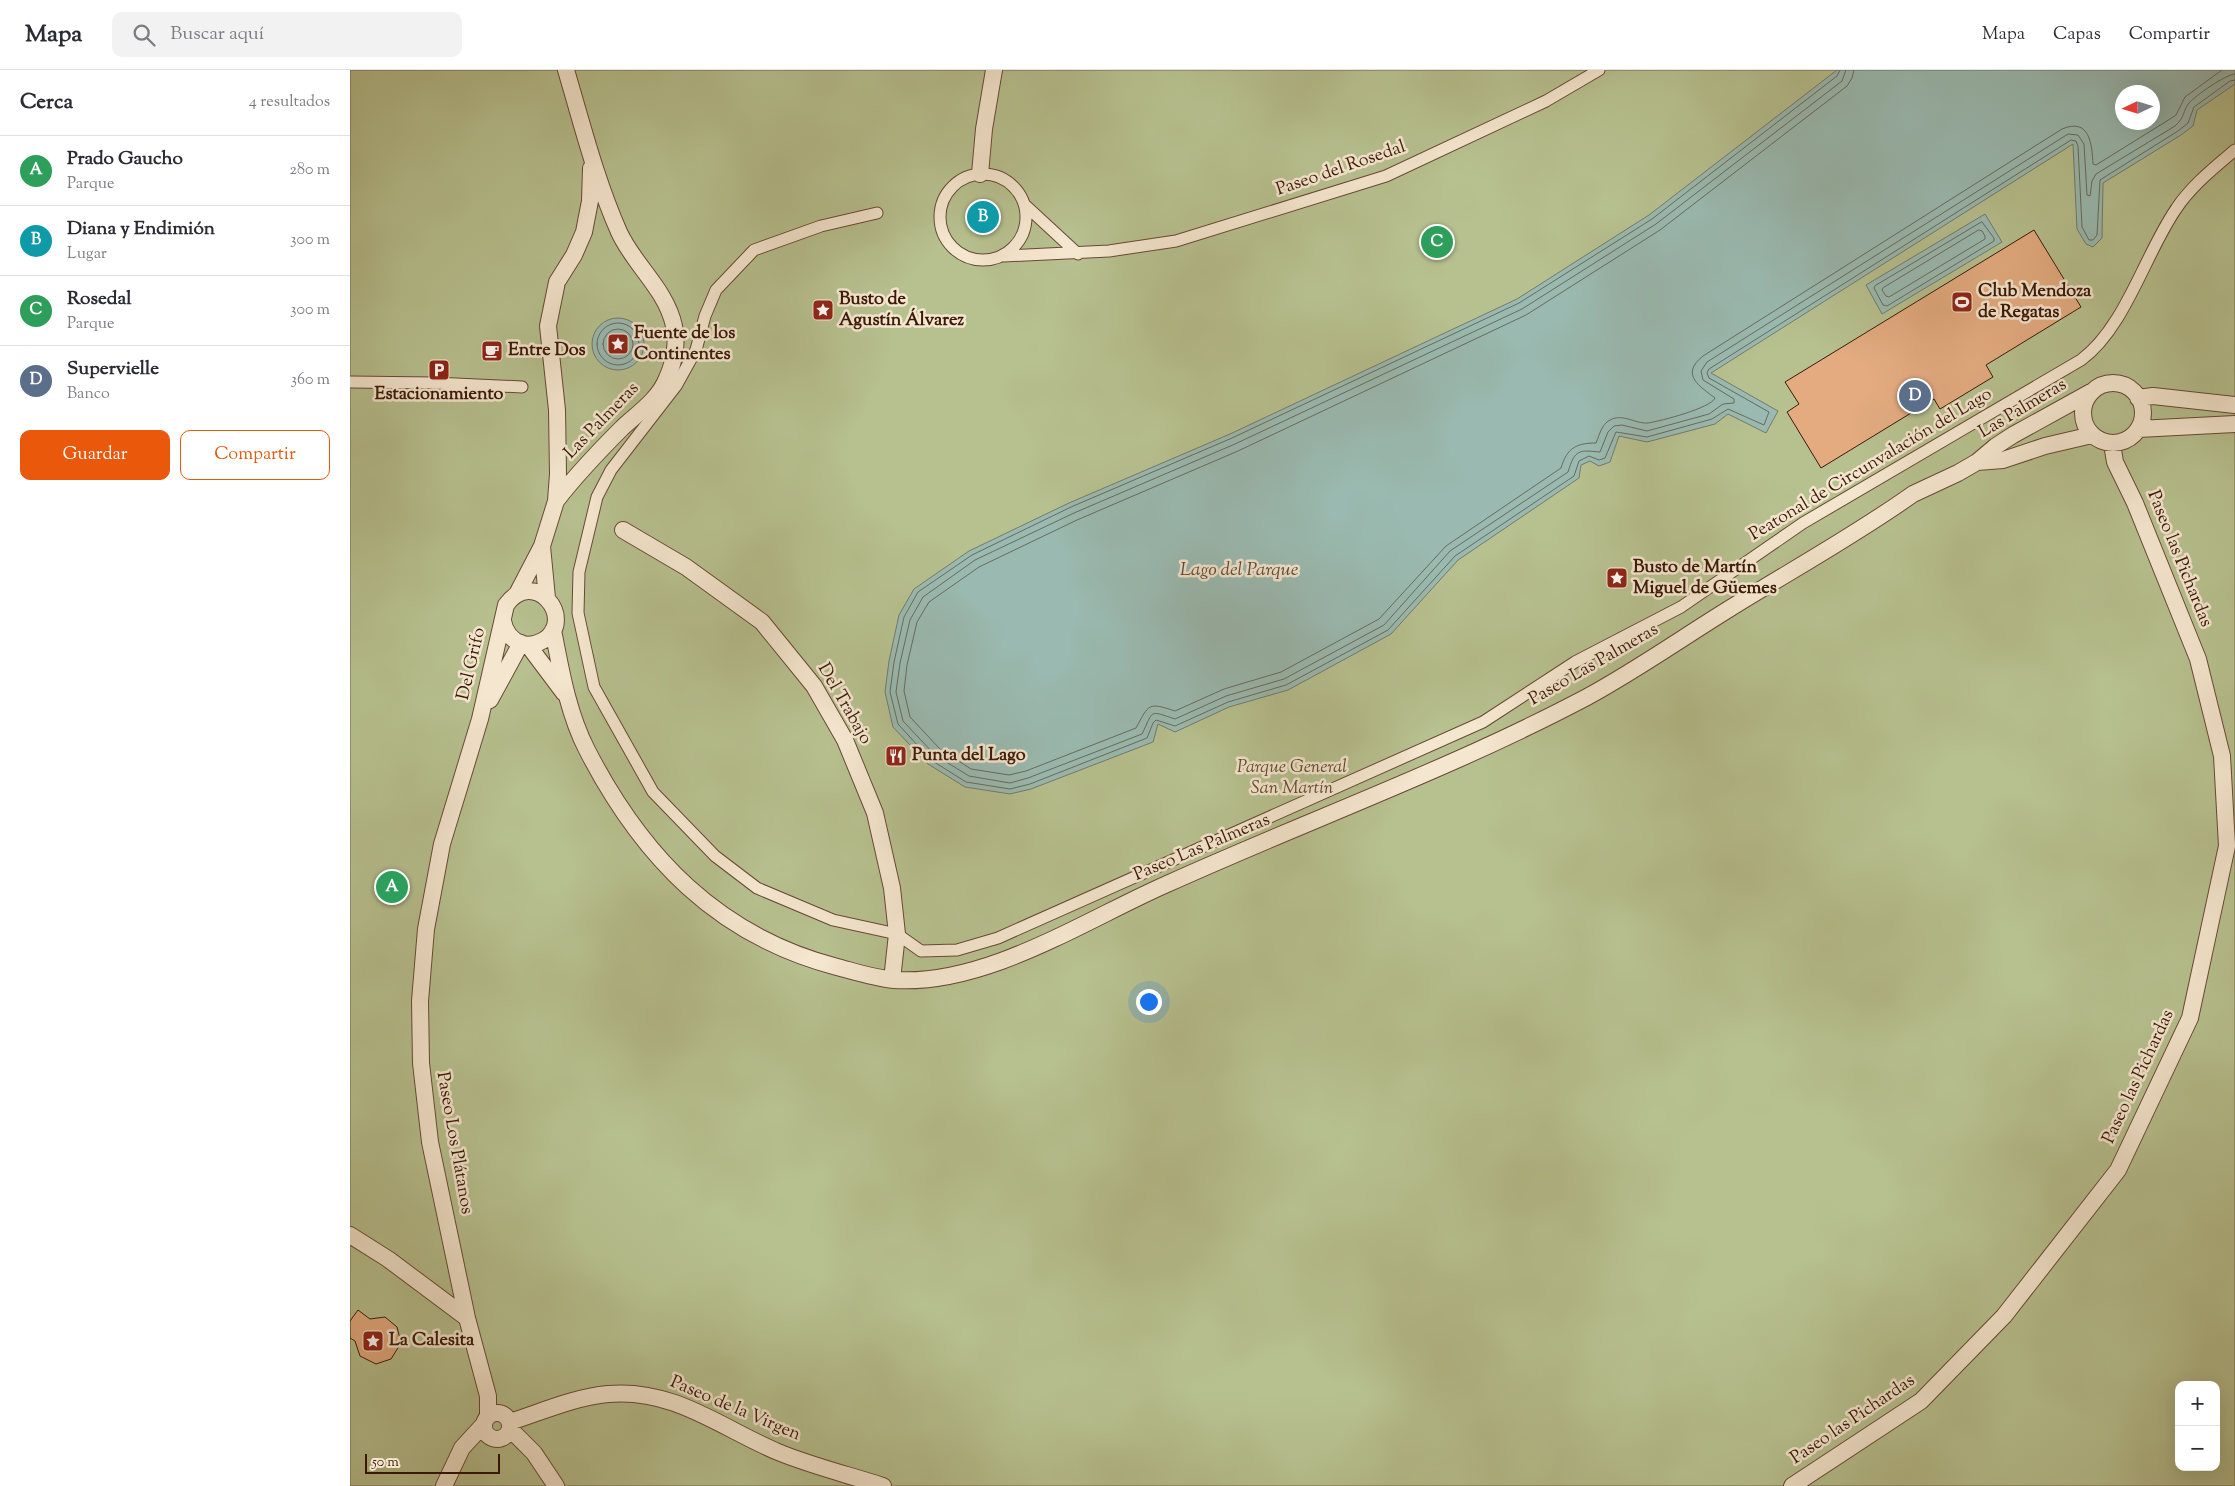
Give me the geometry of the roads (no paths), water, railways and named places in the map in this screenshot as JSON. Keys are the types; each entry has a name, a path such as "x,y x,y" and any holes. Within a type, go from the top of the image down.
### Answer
{"street":[{"path":"566,70 592,158"},
{"path":"980,174 984,129 994,70"},
{"name":"Paseo del Rosedal","path":"1004,256 1078,254 1132,249 1176,241 1386,176 1546,101 1599,70"},
{"name":"Peatonal de Circunvalación del Lago","path":"877,213 820,226 754,250 716,290 705,316 696,350 676,386 611,470 597,497 579,572 578,613 594,688 653,792 715,856 757,888 833,920 897,934 920,951 957,950 998,938 1483,722 1575,662 1681,607 1803,523 2081,360 2095,350 2122,310 2176,209 2203,178 2235,150"},
{"name":"Las Palmeras","path":"556,501 577,475 653,400 667,378 675,348 675,327 667,303 634,258 620,234 592,158"},
{"name":"Las Palmeras","path":"517,594 542,546 556,501 558,474 557,410 548,326 557,282 574,255 584,232 590,201 592,158"},
{"path":"980,174 995,175 1008,181 1019,191 1025,205 1027,216 1026,228 1021,239 1004,256 991,261 978,261 965,257 954,250 942,230 940,212 946,195 958,182 969,176 980,174"},
{"path":"1025,205 1078,254"},
{"path":"350,382 522,387"},
{"path":"2107,384 2116,384 2133,391 2138,398 2143,414 2138,429 2131,437 2122,442 2112,444 2101,441 2092,435 2083,419 2086,400 2091,392 2107,384"},
{"name":"Las Palmeras","path":"1913,494 1977,462 2013,434 2091,392"},
{"path":"2138,398 2153,396 2235,405"},
{"path":"2138,429 2235,424"},
{"name":"Las Palmeras","path":"1977,462 2002,460 2045,446 2092,435"},
{"name":"Paseo las Pichardas","path":"1792,1486 1921,1401 2004,1316 2118,1170 2190,1018 2227,846 2222,756 2198,659 2135,503 2115,462 2112,444"},
{"name":"Paseo Las Palmeras","path":"567,697 586,748 623,812 663,863 699,899 737,925 778,946 812,960 892,980 939,979 997,962 1064,933 1167,884 1476,751 1590,695 1913,494"},
{"name":"Del Trabajo","path":"623,530 686,567 762,622 814,686 845,740 874,813 892,888 897,934 892,980"},
{"name":"Las Palmeras","path":"542,546 547,598"},
{"path":"533,591 547,598 556,613 553,630 567,697 524,644 511,637 503,621 506,605 517,594 533,591"},
{"name":"Del Grifo","path":"480,719 503,621"},
{"path":"524,644 542,641 553,630"},
{"name":"Del Grifo","path":"480,719 524,644"},
{"name":"Paseo Los Plátanos","path":"480,719 442,844 426,929 420,1001 421,1063 430,1142 468,1318 488,1396 498,1425"},
{"path":"350,1235 388,1259 468,1318"},
{"name":"Paseo de la Virgen","path":"444,1486 462,1448 498,1425 573,1402 608,1394 660,1397 711,1417 778,1452 883,1486"},
{"path":"498,1425 534,1453 556,1486"}],"water":[{"name":"Lago del Parque","path":"1837,70 2235,70 2235,84 2197,110 2193,126 2103,183 2102,238 2093,247 2086,244 2077,229 2073,144 1711,373 1778,411 1766,433 1728,414 1715,424 1647,442 1619,436 1610,462 1599,466 1590,461 1581,465 1579,478 1458,560 1391,634 1288,690 1229,707 1175,732 1158,724 1153,742 1031,789 1010,794 965,787 928,764 893,727 885,692 889,661 899,615 914,589 969,551 1069,503 1230,434 1517,299 1649,215"},
{"path":"1985,214 2002,242 1882,314 1866,285"},
{"path":"613,318 623,318 632,322 640,330 644,344 640,358 632,366 623,370 613,370 604,366 596,358 592,349 592,339 596,330 604,322"}],"place":[{"name":"Diana y Endimión","path":"983,217"},
{"name":"Rosedal","path":"1437,242"},
{"name":"Club Mendoza de Regatas","path":"1962,302"},
{"name":"Busto de Agustín Álvarez","path":"823,310"},
{"name":"Fuente de los Continentes","path":"618,344"},
{"name":"Entre Dos","path":"492,351"},
{"name":"Estacionamiento","path":"439,370"},
{"name":"Supervielle","path":"1915,396"},
{"name":"Busto de Martín Miguel de Güemes","path":"1617,578"},
{"name":"Punta del Lago","path":"896,756"},
{"name":"Prado Gaucho","path":"392,887"},
{"name":"La Calesita","path":"373,1341"}],"park label":[{"name":"Parque General San Martín","path":"1292,778"}]}
